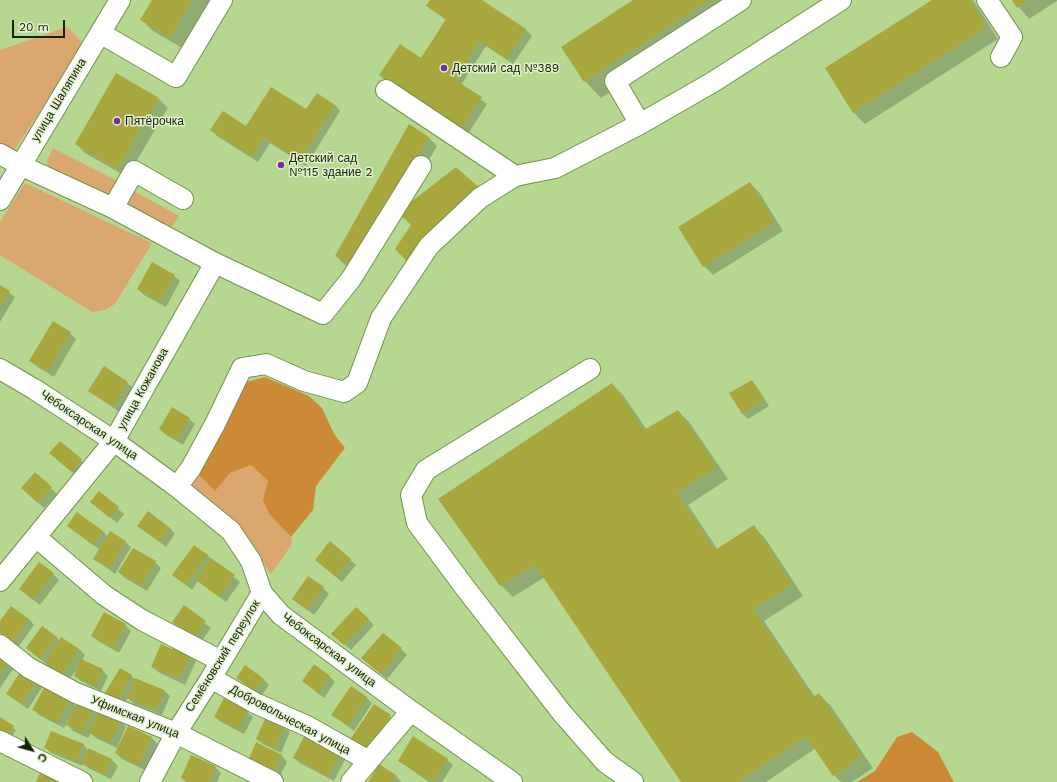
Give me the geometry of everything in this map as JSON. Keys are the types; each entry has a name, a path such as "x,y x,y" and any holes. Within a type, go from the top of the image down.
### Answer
{"street":[{"name":"улица Шаляпина","path":"0,200 120,0"},
{"path":"100,33 176,77 222,0"},
{"path":"640,124 615,81 741,0"},
{"path":"177,487 191,468 215,424 242,368 266,364 304,382 344,392 357,383 381,318 429,246 480,198 515,176 555,168 640,124 713,82 841,0"},
{"path":"987,0 1012,37 1001,57"},
{"path":"386,90 515,176"},
{"path":"0,154 20,165 113,208 215,263 323,314 351,279 421,166"},
{"path":"113,208 134,171 183,199"},
{"name":"улица Кожанова","path":"0,581 114,441 215,263"},
{"name":"Чебоксарская улица","path":"0,369 41,393 114,441 177,487 231,531 251,561 262,593 281,615 411,711 512,782"},
{"path":"590,369 426,470 411,495 416,523 562,713 605,762 633,782"},
{"name":"Добровольческая улица","path":"36,536 104,595 216,669 255,703 307,726 369,761"},
{"name":"Семёновский переулок","path":"150,782 176,733 262,593"},
{"name":"Уфимская улица","path":"0,646 29,668 76,693 176,733 273,782"},
{"path":"352,782 411,711"},
{"path":"0,741 82,782"}],"shaded area":[{"path":"67,27 84,44 13,152 0,143 0,50"},
{"path":"53,148 117,181 111,192 106,194 50,170 47,165 47,161"},
{"path":"25,183 152,243 115,304 105,310 92,312 0,255 0,222"},
{"path":"132,190 179,216 172,227 166,227 127,204 126,199"},
{"path":"265,377 309,396 322,408 334,434 345,448 316,486 313,510 291,537 269,514 263,500 268,481 251,465 230,473 215,491 199,475 228,421 246,382"},
{"path":"251,465 268,481 264,500 269,514 291,537 292,544 271,574 232,519 189,485 199,475 215,490 230,473"},
{"path":"912,732 938,752 954,782 857,782 875,771 897,737"}],"building":[{"path":"152,0 192,0 170,37 140,20"},
{"path":"430,0 482,0 526,29 507,59 480,41 455,80 482,97 461,129 379,75 400,44 421,58 446,19 426,6"},
{"path":"633,0 709,0 584,82 561,47"},
{"path":"932,0 970,0 987,27 853,113 825,68"},
{"path":"1012,0 1029,0 1017,8"},
{"name":"Пятёрочка","path":"116,73 159,98 118,169 75,144"},
{"path":"271,87 306,109 317,93 335,105 300,161 264,138 252,157 210,130 223,111 246,126"},
{"path":"409,124 429,137 353,266 335,256"},
{"path":"456,167 482,190 407,261 395,249 411,225 398,212"},
{"path":"750,182 775,222 703,267 678,227"},
{"path":"152,262 175,275 160,302 137,289"},
{"path":"0,285 10,291 0,307"},
{"path":"53,321 71,332 48,372 29,361"},
{"path":"104,366 128,382 113,407 88,391"},
{"path":"752,380 764,400 742,414 729,393"},
{"path":"612,383 644,430 678,410 717,467 677,493 715,550 754,525 792,584 753,609 813,697 819,693 862,756 833,776 806,736 738,782 681,782 535,565 500,586 438,499"},
{"path":"172,407 190,418 177,440 159,429"},
{"path":"60,441 82,459 72,472 49,453"},
{"path":"35,472 52,487 38,503 21,488"},
{"path":"99,491 119,507 110,518 90,502"},
{"path":"148,511 170,528 160,542 137,526"},
{"path":"77,512 103,531 93,545 67,526"},
{"path":"110,531 126,541 109,569 93,559"},
{"path":"330,541 351,559 336,577 315,560"},
{"path":"194,545 208,555 186,585 172,575"},
{"path":"133,548 156,561 141,586 118,572"},
{"path":"211,558 235,575 219,597 196,580"},
{"path":"39,562 54,573 33,600 19,589"},
{"path":"308,576 324,587 307,610 292,599"},
{"path":"184,605 206,621 194,638 172,622"},
{"path":"11,606 29,619 13,641 0,632 0,621"},
{"path":"356,607 369,619 344,645 331,634"},
{"path":"104,612 126,624 113,648 91,636"},
{"path":"42,626 57,637 40,659 26,648"},
{"path":"383,633 402,648 381,674 361,658"},
{"path":"61,637 79,649 63,674 45,663"},
{"path":"161,644 172,649 174,644 192,652 179,679 151,667"},
{"path":"0,657 7,662 0,674"},
{"path":"81,659 103,669 95,686 74,676"},
{"path":"314,664 330,676 318,693 302,681"},
{"path":"245,665 264,679 255,691 236,678"},
{"path":"120,668 132,675 118,700 105,693"},
{"path":"22,669 38,680 22,704 6,694"},
{"path":"135,678 164,690 156,710 127,698"},
{"path":"45,686 70,699 58,723 32,710"},
{"path":"351,686 367,697 348,726 331,715"},
{"path":"224,698 248,711 238,729 214,717"},
{"path":"78,701 94,709 83,733 66,725"},
{"path":"374,704 391,715 366,753 349,741"},
{"path":"99,711 121,720 111,742 89,733"},
{"path":"0,717 14,726 8,736 0,731"},
{"path":"266,717 285,726 275,748 256,739"},
{"path":"128,726 152,737 139,765 115,753"},
{"path":"51,731 84,744 77,761 44,748"},
{"path":"306,733 341,751 328,776 293,758"},
{"path":"413,736 448,759 433,782 398,761"},
{"path":"256,742 282,755 273,773 248,761"},
{"path":"88,748 112,759 105,774 81,763"},
{"path":"191,755 216,766 209,782 189,782 181,778"},
{"path":"379,764 396,775 392,782 368,782"},
{"path":"41,770 66,782 36,782"}],"place":[{"name":"Детский сад №389","path":"444,68"},
{"name":"Пятёрочка","path":"117,121"},
{"name":"Детский сад №115 здание 2","path":"281,165"}]}
